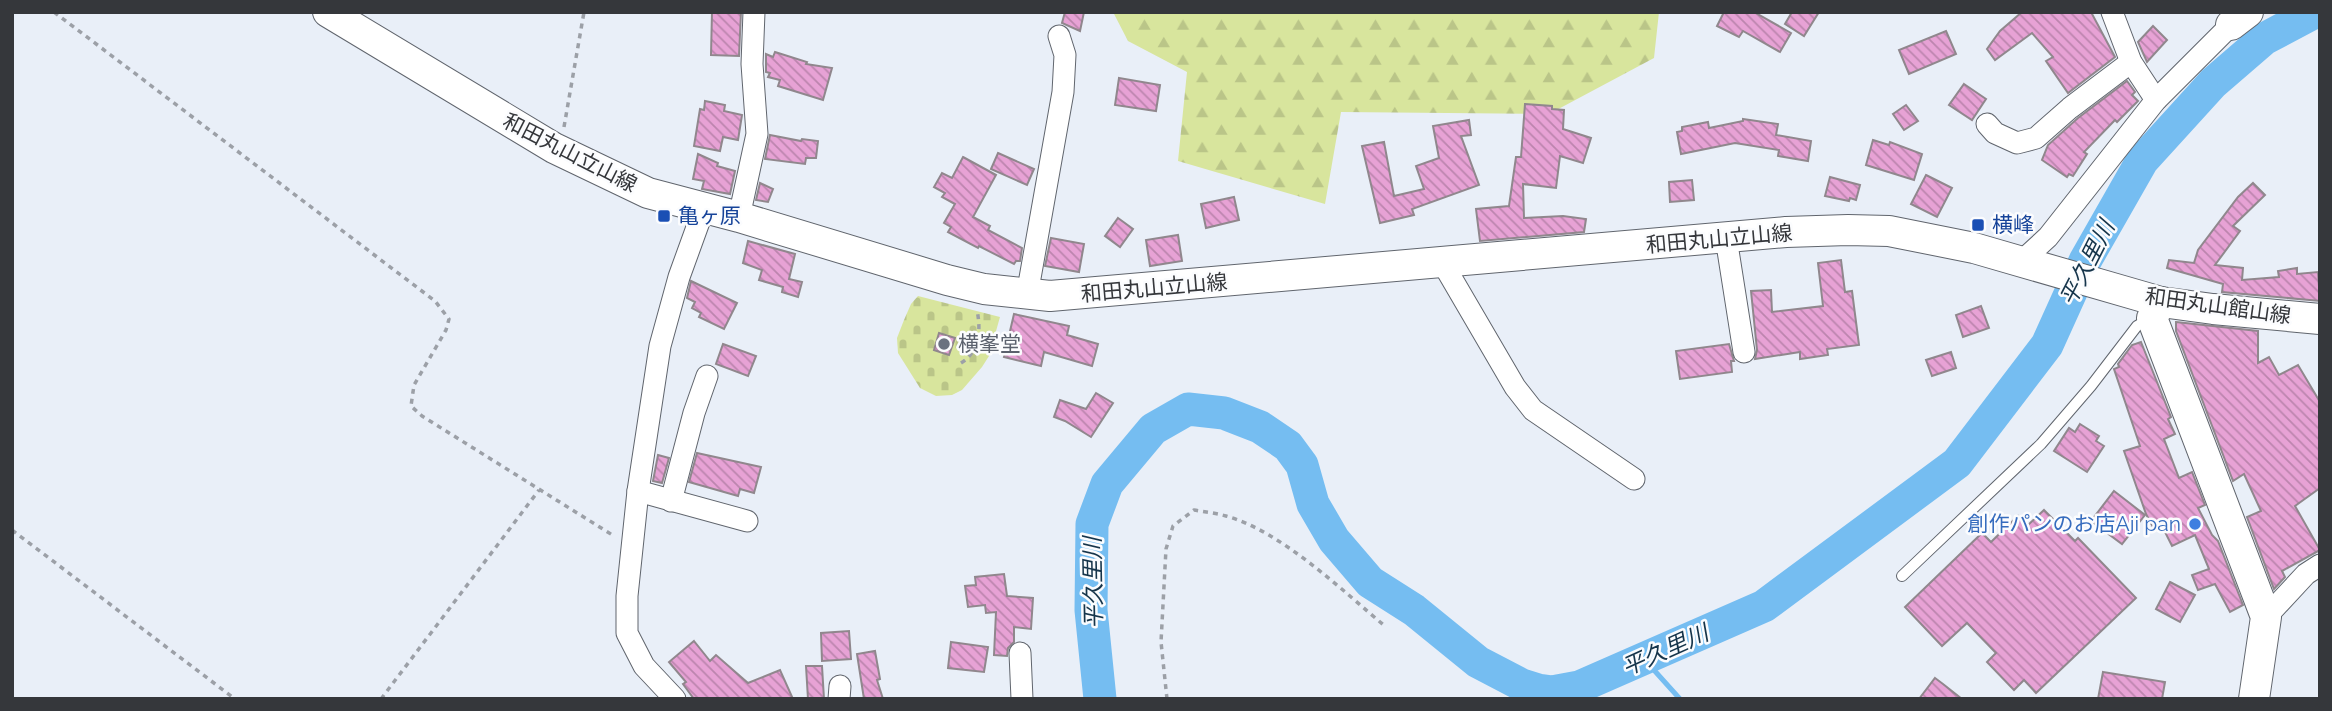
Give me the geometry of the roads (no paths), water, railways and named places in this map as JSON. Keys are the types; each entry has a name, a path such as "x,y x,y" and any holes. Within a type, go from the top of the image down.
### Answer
{"main road":[{"name":"和田丸山立山線","path":"328,12 554,148 648,193 739,217 947,281 1016,294 1088,294 1726,238 1849,230 1889,231 1974,248 2029,263"},
{"name":"和田丸山館山線","path":"2029,263 2154,306 2320,319"},
{"path":"2154,306 2266,617 2253,699"}],"street":[{"path":"739,217 757,134 752,64 754,12"},
{"path":"2112,12 2131,62 2155,100"},
{"path":"2029,263 2155,100 2240,19"},
{"path":"1016,294 1063,92 1065,55 1059,36"},
{"path":"1987,124 1995,133 2017,143 2036,138 2070,108 2131,62"},
{"path":"676,699 644,666 626,634 626,596 638,491 660,346 679,277 704,208"},
{"path":"1726,238 1744,352"},
{"path":"1442,262 1515,387 1533,410 1634,479"},
{"path":"671,501 694,413 707,376"},
{"path":"638,491 747,521"},
{"path":"2266,617 2306,574 2320,565"},
{"path":"1020,653 1022,699"}],"lane":[{"path":"1902,576 2041,444 2154,306"}],"waterway":[{"name":"平久里川","path":"1100,699 1091,610 1092,524 1107,484 1153,429 1188,409 1224,413 1260,427 1288,446 1302,465 1313,504 1334,540 1370,582 1414,610 1478,662 1522,685 1552,692 1579,687 1764,606 1957,463 2047,345 2085,261 2142,161 2213,83 2264,39 2315,12"},
{"path":"1644,659 1680,699"}],"place":[{"name":"亀ヶ原","path":"664,216"},
{"name":"横峰","path":"1978,225"},
{"name":"横峯堂","path":"944,344"},
{"name":"創作パンのお店Aji pan","path":"2195,524"}]}
